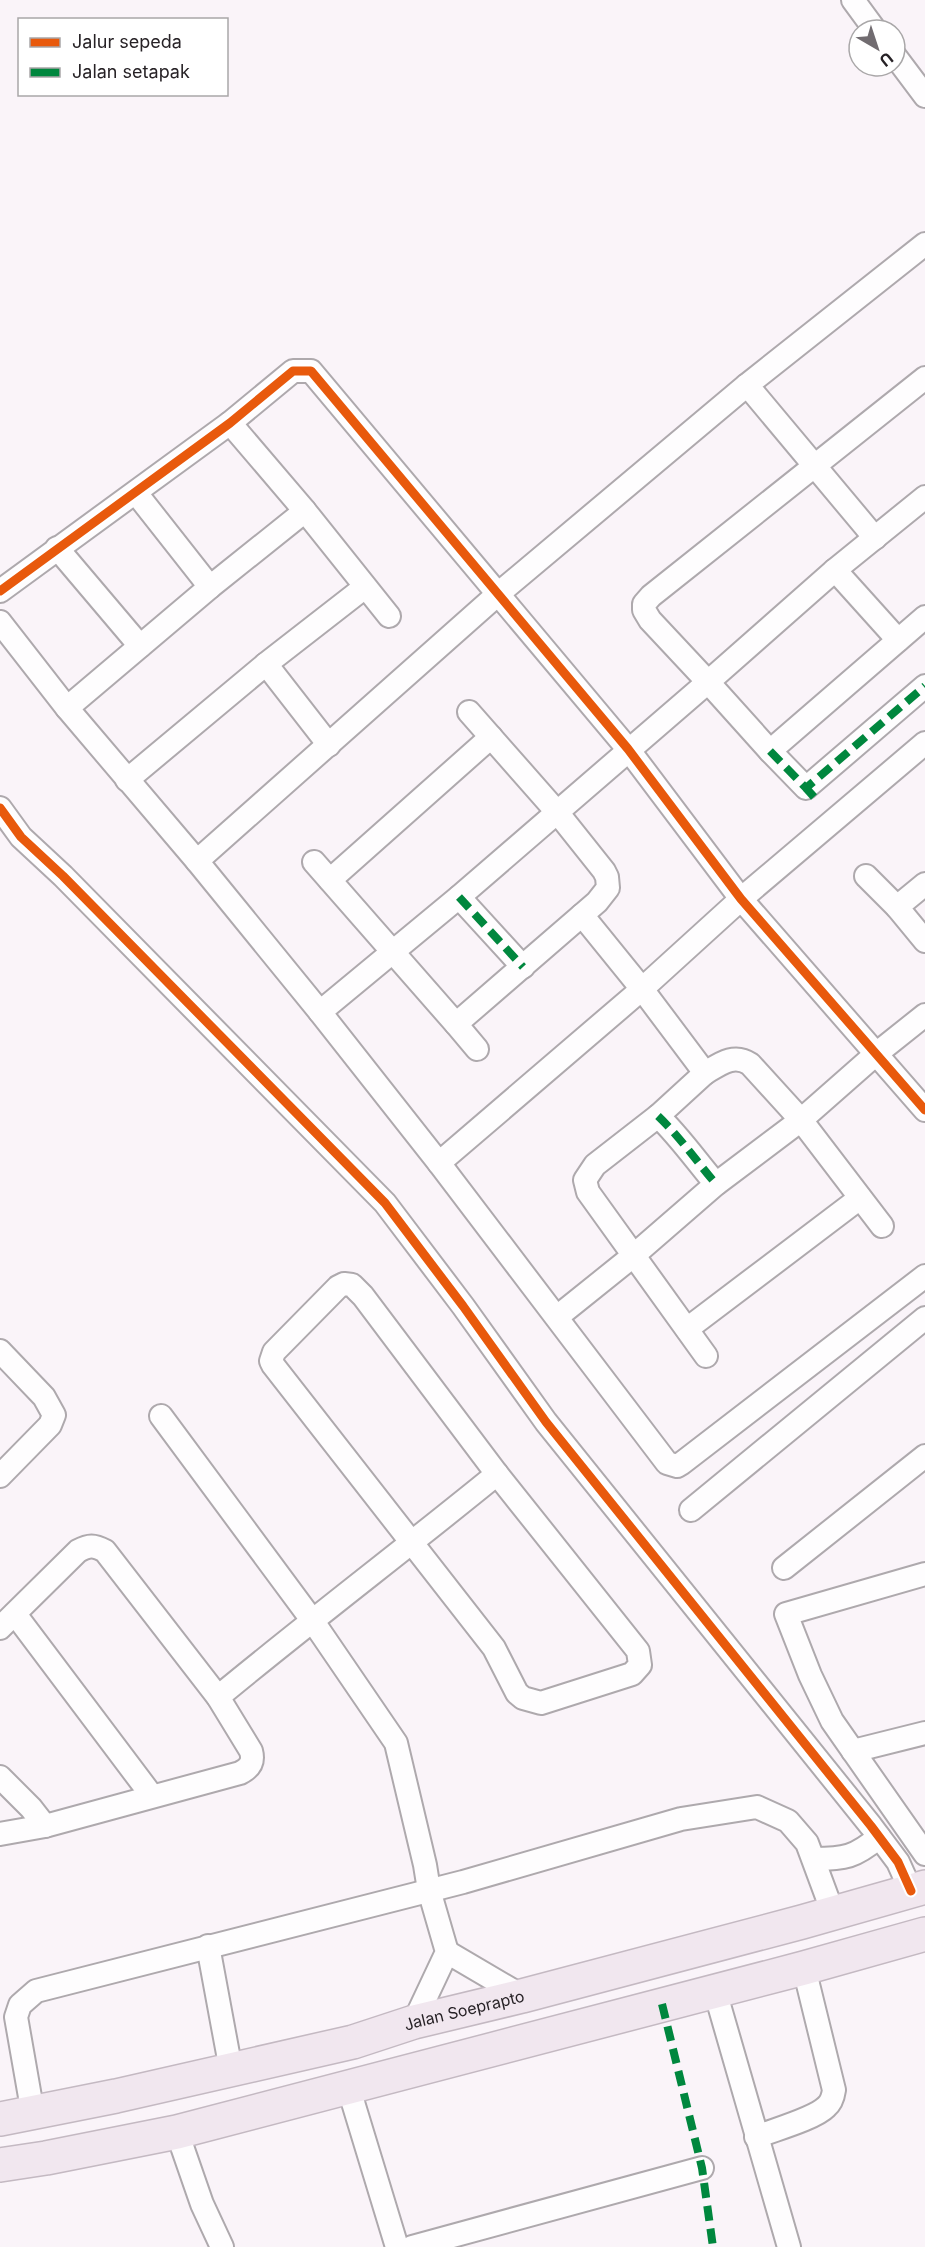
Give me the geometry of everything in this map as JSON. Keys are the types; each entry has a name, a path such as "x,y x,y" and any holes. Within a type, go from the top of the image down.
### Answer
{"highway":[{"name":"Jalan Soeprapto","path":"0,2119 33,2114 353,2042 414,2022 522,1996 918,1889"},
{"path":"0,2165 177,2132 804,1968 925,1934"}],"street":[{"path":"853,0 866,18"},
{"path":"907,72 925,96"},
{"path":"196,861 498,594 747,385 925,244"},
{"path":"0,591 230,423 293,372 311,371 628,749 741,899 925,1110"},
{"path":"925,378 651,596 644,604 644,610 650,620 810,792 925,687"},
{"path":"747,385 875,537"},
{"path":"230,423 305,511 389,616"},
{"path":"136,493 210,587"},
{"path":"320,1012 459,897 835,570 925,497"},
{"path":"67,708 210,587 305,511"},
{"path":"57,548 140,646"},
{"path":"835,570 898,640"},
{"path":"127,780 266,664 364,587"},
{"path":"771,751 925,617"},
{"path":"0,622 67,708 320,1012 439,1163 667,1463 677,1466 925,1276"},
{"path":"266,664 328,745"},
{"path":"456,1024 582,915 608,888 607,878 557,812 469,712"},
{"path":"330,880 491,737"},
{"path":"439,1163 642,989 741,899 925,743"},
{"path":"0,808 21,837 63,876 385,1203 463,1306 546,1422 879,1837 918,1889"},
{"path":"314,862 477,1049"},
{"path":"866,876 925,940"},
{"path":"897,908 925,884"},
{"path":"459,897 523,967"},
{"path":"582,915 642,989 705,1073"},
{"path":"557,1317 633,1256 716,1184 801,1120 876,1054 925,1015"},
{"path":"706,1356 588,1192 585,1180 595,1166 658,1116 705,1073 723,1062 737,1059 744,1060 760,1073 801,1120 882,1226"},
{"path":"658,1116 716,1184"},
{"path":"687,1329 860,1198"},
{"path":"344,1284 352,1285 363,1296 497,1474 638,1651 640,1665 632,1674 541,1703 523,1698 514,1687 494,1648 271,1361 274,1352 338,1287 344,1284"},
{"path":"691,1510 925,1318"},
{"path":"0,1351 44,1397 54,1415 50,1425 0,1476"},
{"path":"161,1416 312,1620 396,1743 429,1890 447,1952 414,2022"},
{"path":"784,1568 925,1456"},
{"path":"218,1697 497,1474"},
{"path":"1,1827 45,1826 240,1773 252,1764 251,1751 218,1697 105,1551 92,1545 78,1551 8,1621 152,1796"},
{"path":"925,1574 786,1614 832,1721 925,1854"},
{"path":"853,1751 925,1732"},
{"path":"0,1777 31,1808 45,1826"},
{"path":"33,2114 16,2017 20,2006 29,1995 36,1991 464,1882 681,1819 757,1807 788,1821 807,1844 833,1913"},
{"path":"814,1859 838,1859 860,1853 879,1837"},
{"path":"208,1946 231,2070"},
{"path":"447,1952 522,1996"},
{"path":"756,2137 816,2114 825,2109 833,2097 834,2090 804,1968"},
{"path":"715,1991 789,2247"},
{"path":"348,2086 396,2247"},
{"path":"177,2132 202,2204 222,2247"},
{"path":"412,2247 702,2168"}],"marked path":[{"path":"770,751 806,788 925,686"},
{"path":"806,788 814,797"},
{"path":"459,897 523,967"},
{"path":"658,1116 716,1184"},
{"path":"662,2004 702,2168 713,2247"}],"cycle path":[{"path":"0,591 230,423 293,371 311,371 628,749 741,899 925,1110"},
{"path":"0,808 21,837 63,876 385,1203 463,1306 546,1422 871,1826 898,1862 911,1891"}]}
